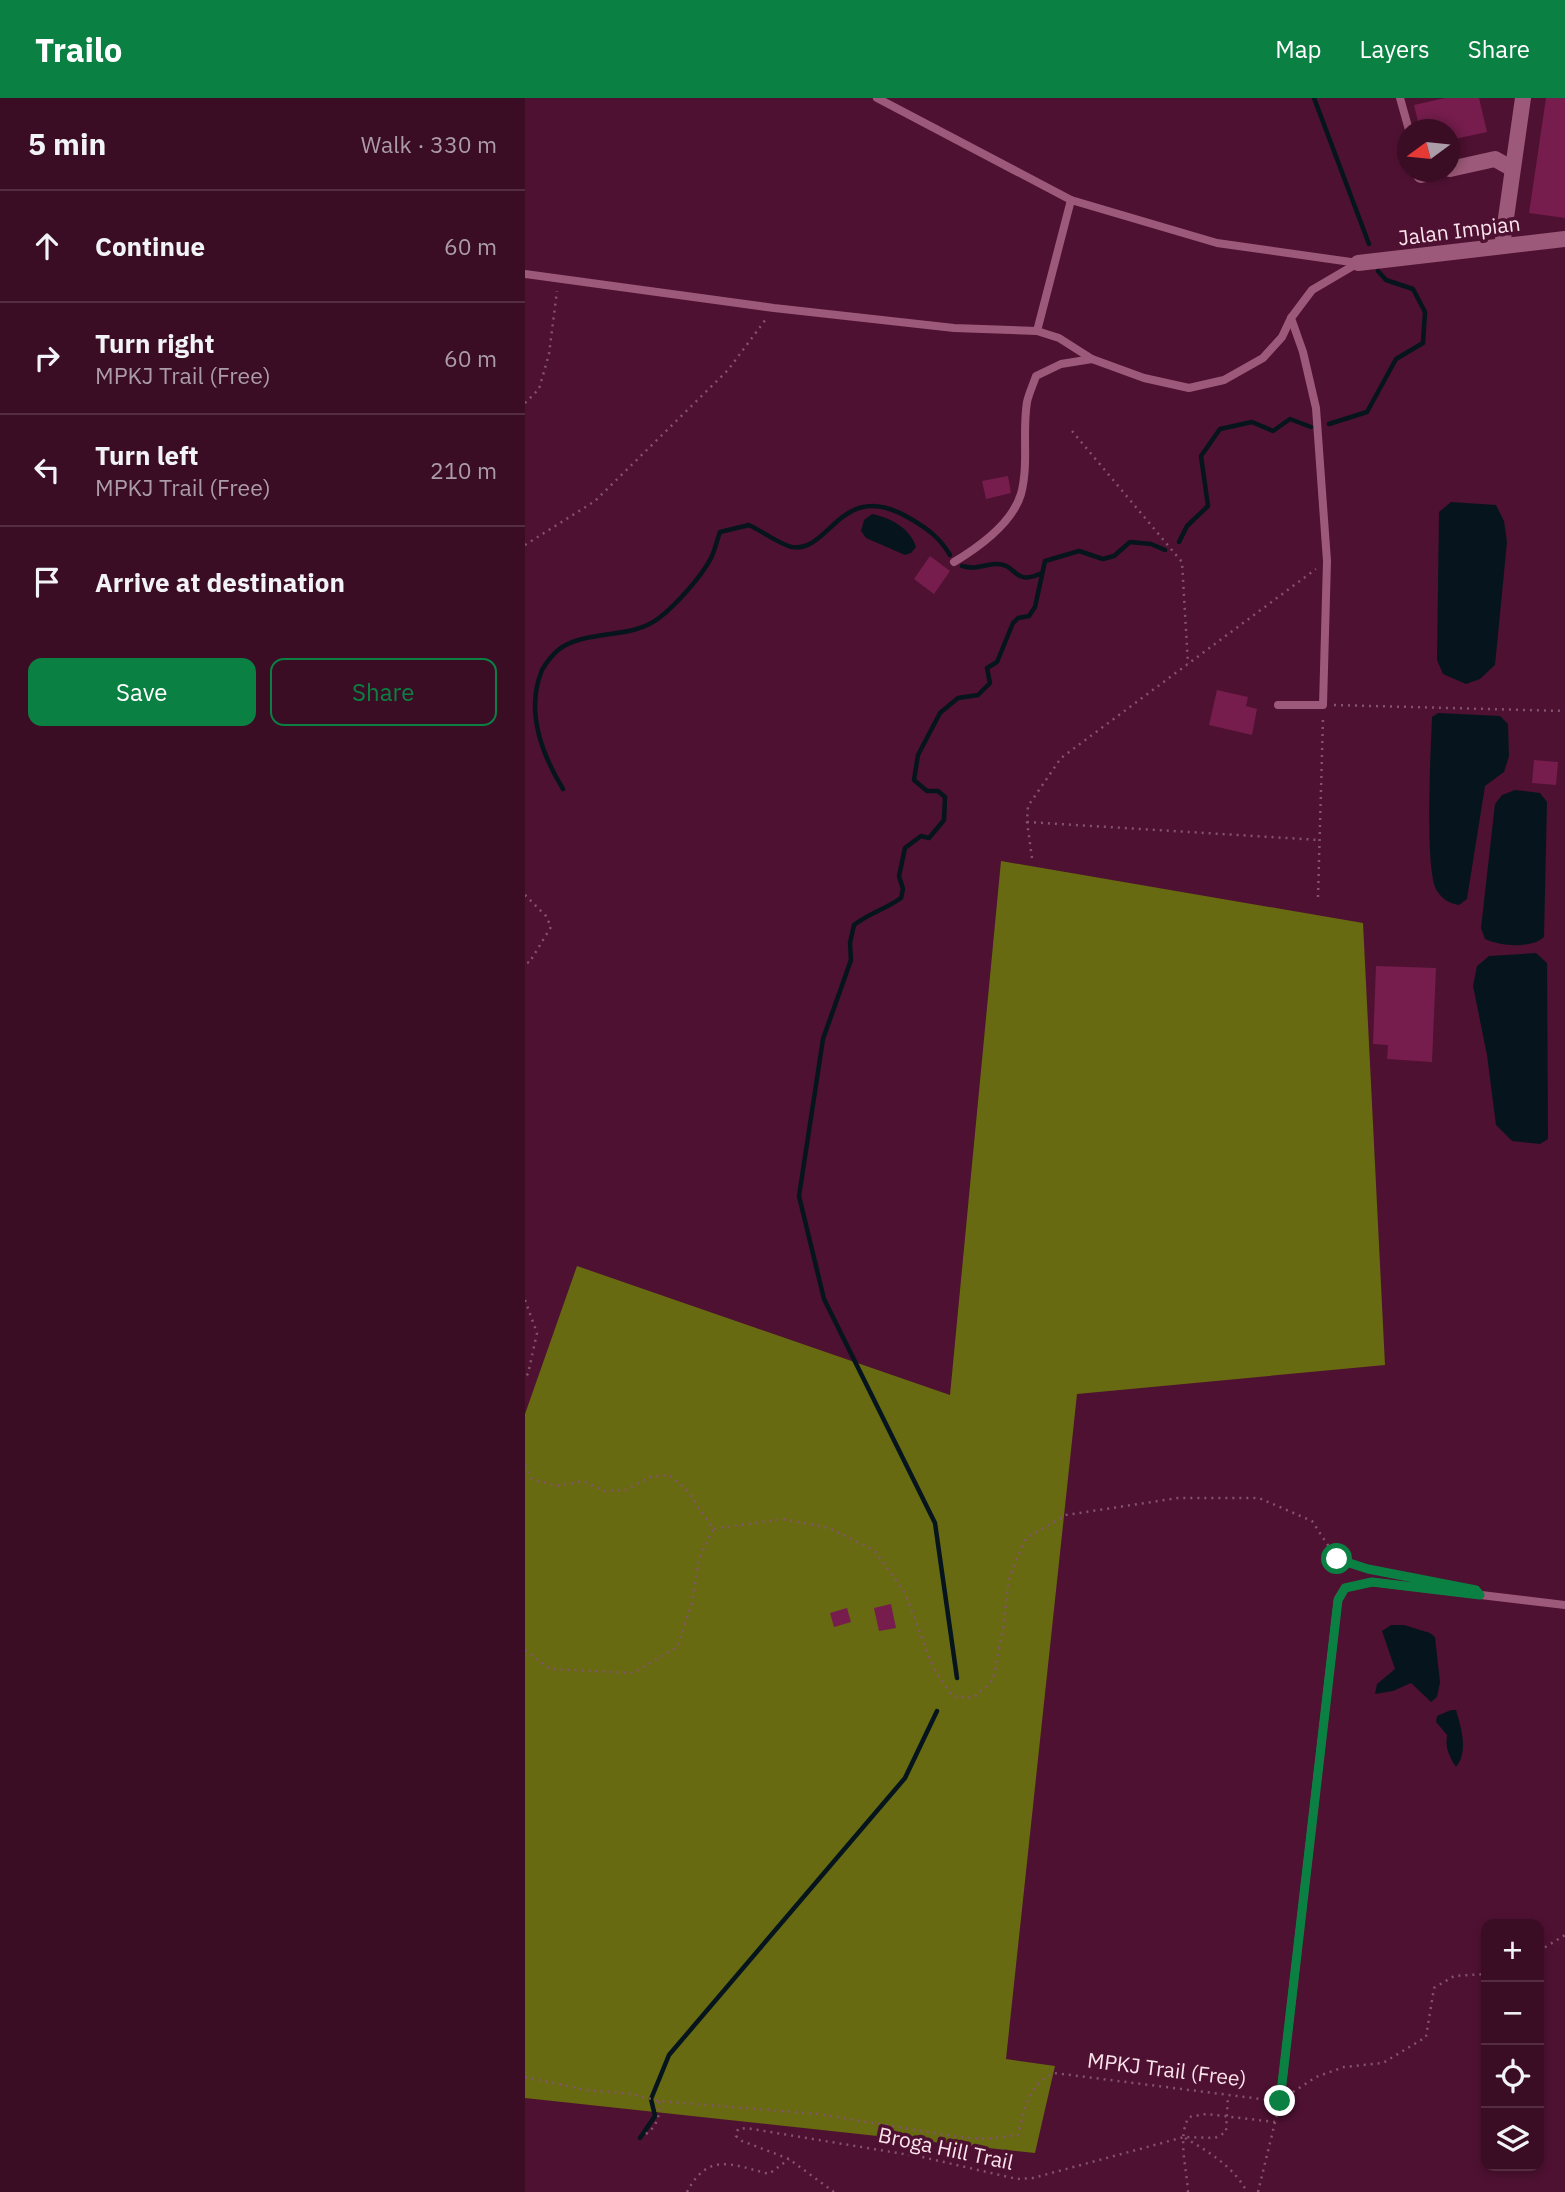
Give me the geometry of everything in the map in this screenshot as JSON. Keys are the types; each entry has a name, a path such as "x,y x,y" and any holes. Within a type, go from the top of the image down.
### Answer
{"street":[{"path":"1502,246 1523,98"},
{"path":"1460,167 1496,159 1511,168"},
{"name":"Jalan Impian","path":"1358,263 1565,239"}],"lane":[{"path":"877,98 1072,200 1217,243 1358,263"},
{"path":"1400,98 1406,119"},
{"path":"1037,331 1072,200"},
{"path":"525,274 774,308 954,328 1037,331 1059,338 1092,359 1144,377 1189,388 1224,380 1263,358 1282,337 1291,318 1312,290 1358,263"},
{"path":"1277,705 1323,705 1327,561 1316,408 1303,352 1291,318"},
{"path":"954,562 980,546 1011,513 1020,496 1028,398 1036,376 1061,364 1092,359"},
{"path":"1280,2097 1338,1600 1345,1588 1372,1582 1565,1605"}],"path":[{"path":"525,402 539,390 549,354 558,279"},
{"path":"525,545 595,501 728,370 774,308"},
{"path":"1072,431 1182,562 1188,664"},
{"path":"1032,858 1027,822 1028,806 1061,758 1327,561"},
{"path":"1318,897 1323,705 1565,711"},
{"path":"1027,822 1319,840"},
{"path":"525,895 546,916 551,927 529,963 525,961"},
{"path":"525,1300 537,1333 528,1374 525,1376"},
{"path":"525,1465 532,1479 557,1486 583,1481 604,1491 625,1490 650,1477 669,1475 687,1490 713,1530"},
{"path":"713,1530 783,1519 829,1528 874,1550 905,1593 933,1667 952,1696 973,1698 993,1680 1009,1578 1026,1538 1066,1515 1178,1498 1259,1498 1312,1521 1337,1559 1381,1572"},
{"path":"525,1650 550,1669 633,1673 677,1647 692,1604 699,1559 713,1530"},
{"path":"1544,1948 1565,1936"},
{"path":"1258,2192 1280,2097 1316,2077 1343,2067 1383,2063 1426,2037 1434,1988 1454,1976 1481,1974"},
{"name":"MPKJ Trail (Free)","path":"525,2077 586,2090 641,2095 659,2101 818,2114 959,2137 988,2139 1018,2135 1029,2098 1039,2079 1053,2073 1228,2095 1280,2097"},
{"path":"1227,2116 1228,2095"},
{"path":"646,2134 653,2130 661,2111 659,2101"},
{"path":"1188,2192 1184,2137 1185,2124 1189,2117 1206,2114 1275,2122"},
{"name":"Broga Hill Trail","path":"834,2192 789,2159 742,2141 736,2136 738,2129 746,2128 922,2157 1017,2179 1033,2178 1184,2137 1215,2138 1226,2132 1227,2116"},
{"path":"1184,2137 1213,2154 1240,2179 1247,2192"},
{"path":"687,2192 694,2179 705,2168 724,2163 769,2174 789,2159"}],"shaded area":[{"path":"1451,502 1496,505 1504,521 1507,542 1495,665 1480,679 1466,684 1443,674 1437,660 1439,512"},
{"path":"872,514 893,521 909,534 916,547 911,553 905,555 866,538 861,531 864,520"},
{"path":"1438,713 1500,716 1508,724 1509,756 1504,772 1485,786 1467,899 1459,905 1442,897 1433,879 1429,808 1432,717"},
{"path":"1515,790 1540,793 1547,802 1544,937 1524,945 1485,939 1481,928 1495,804 1502,795"},
{"path":"1001,861 1363,923 1385,1365 1077,1394 1006,2059 1055,2066 1035,2153 525,2098 525,1414 577,1266 950,1395"},
{"path":"1536,953 1547,963 1548,1139 1540,1144 1512,1141 1496,1125 1487,1055 1473,986 1477,966 1489,956"},
{"path":"1391,1625 1404,1625 1435,1637 1440,1682 1437,1697 1431,1702 1411,1683 1393,1691 1375,1694 1377,1684 1395,1669 1382,1631"},
{"path":"1456,1710 1463,1739 1462,1754 1456,1767 1448,1752 1447,1735 1436,1722 1437,1716"}],"building":[{"path":"1445,98 1479,98 1487,132 1460,138 1460,119 1417,119 1414,105"},
{"path":"1546,98 1565,98 1565,218 1529,213"},
{"path":"1008,476 1011,493 986,499 982,481"},
{"path":"930,556 950,571 934,594 914,579"},
{"path":"1217,690 1248,697 1246,706 1257,709 1252,735 1209,725"},
{"path":"1534,760 1558,762 1556,785 1532,783"},
{"path":"1376,966 1436,968 1432,1062 1387,1059 1388,1045 1373,1044"},
{"path":"891,1604 896,1628 879,1631 874,1608"},
{"path":"847,1608 851,1622 834,1627 830,1613"}],"waterway":[{"path":"1314,98 1369,244"},
{"path":"1329,424 1367,412 1396,359 1423,343 1425,312 1413,289 1386,280 1378,271"},
{"path":"1179,542 1187,526 1208,506 1201,456 1220,429 1252,422 1273,431 1290,419 1311,427"},
{"path":"563,789 542,746 535,716 537,685 542,670 554,654 569,644 632,630 659,618 680,598 707,565 720,532 749,525 787,546 805,546 840,519 868,506 887,508 923,526 950,555"},
{"path":"957,1678 935,1523 824,1299 799,1196 823,1039 851,960 850,943 854,925 901,898 903,889 899,876 905,848 921,836 929,838 944,820 945,797 938,791 927,791 914,780 918,755 940,713 958,698 978,695 990,683 987,668 997,662 1013,623 1018,618 1029,616 1035,607 1045,561 1079,551 1103,559 1114,556 1130,542 1151,544 1165,550"},
{"path":"962,566 972,568 1002,565 1025,577 1042,573"},
{"path":"640,2138 655,2116 651,2099 669,2055 905,1778 937,1711"}],"route":[{"path":"1280,2101 1338,1600 1345,1588 1372,1582 1480,1595 1476,1590 1368,1569 1337,1559"}]}
